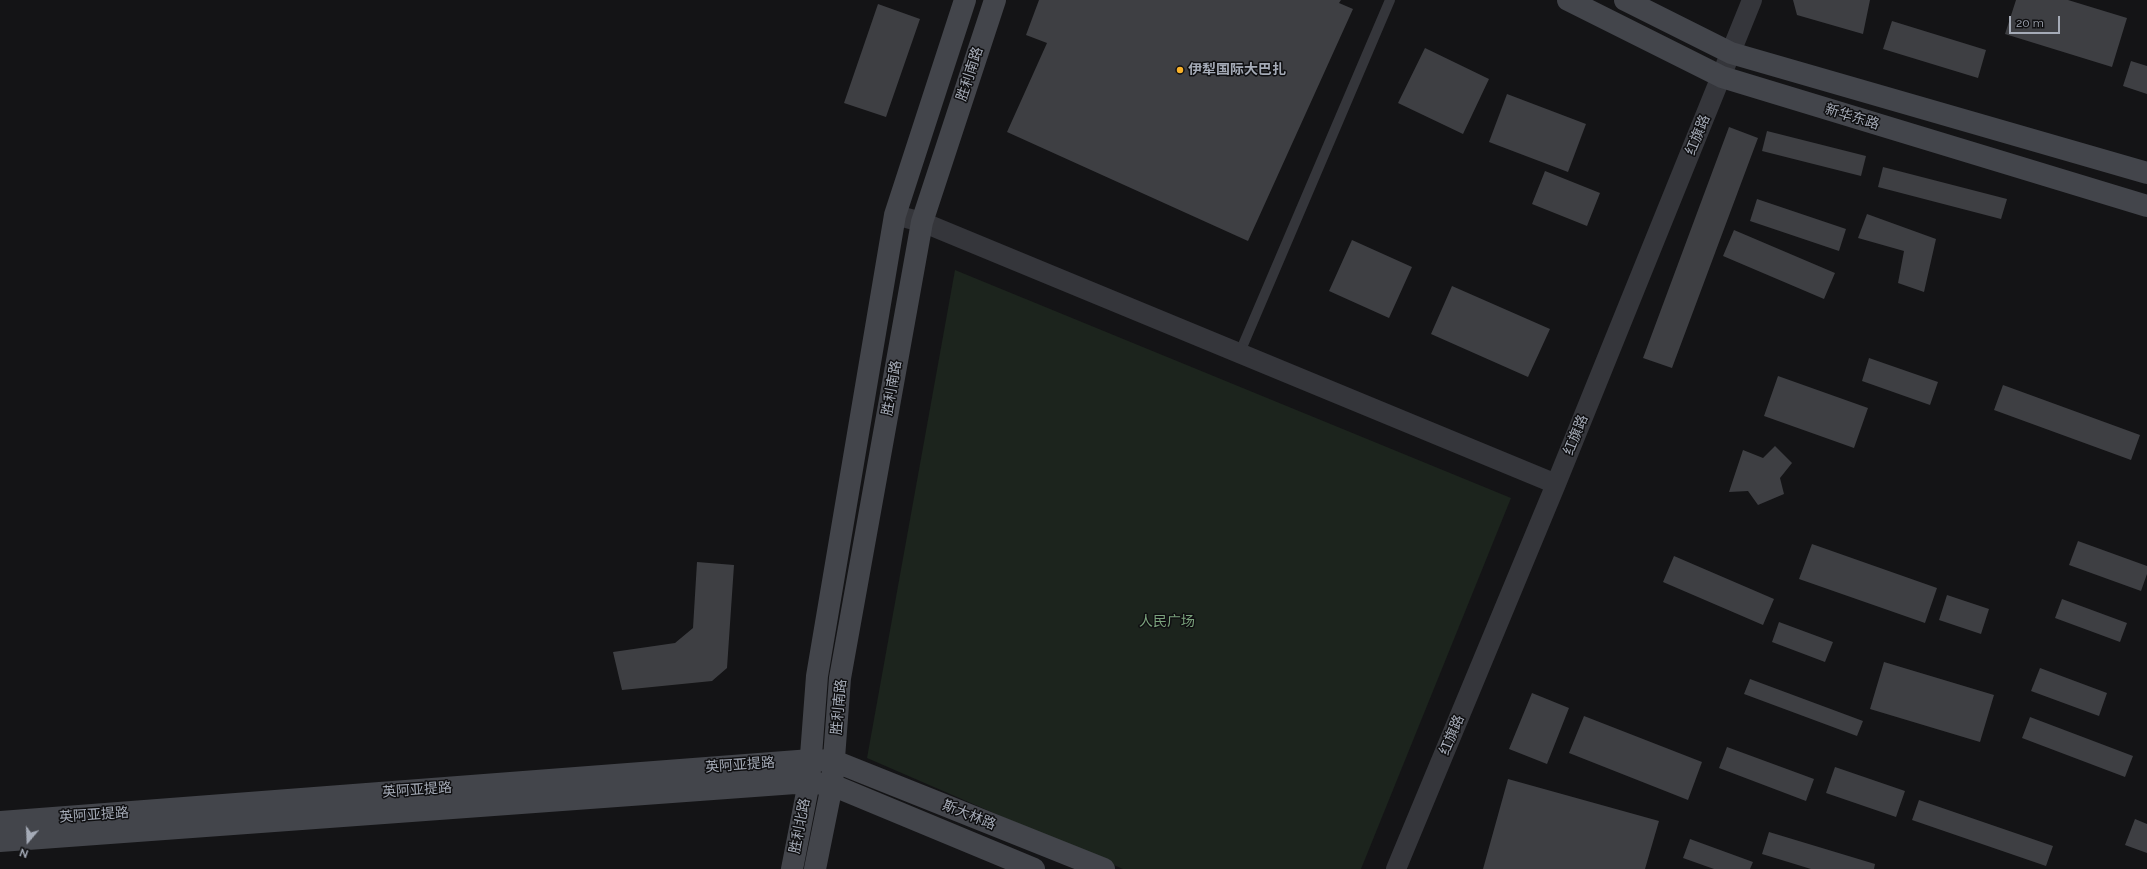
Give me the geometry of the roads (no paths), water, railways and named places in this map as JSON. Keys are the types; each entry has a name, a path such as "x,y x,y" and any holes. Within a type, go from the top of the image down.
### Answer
{"main road":[{"name":"胜利南路","path":"809,782 817,676 895,215 965,0"},
{"name":"胜利南路","path":"832,784 840,678 922,222 995,0"},
{"name":"新华东路","path":"1568,0 1722,77 2147,206"},
{"name":"新华东路","path":"1625,0 1730,53 2147,173"},
{"name":"英阿亚提路","path":"0,822 811,760 834,761"},
{"name":"斯大林路","path":"834,761 1104,869"},
{"name":"英阿亚提路","path":"0,840 809,782 832,784"},
{"name":"胜利北路","path":"792,869 809,782"},
{"name":"斯大林路","path":"832,784 1034,869"},
{"name":"胜利北路","path":"815,869 832,784"}],"street":[{"name":"红旗路","path":"1396,869 1556,484 1752,0"},
{"path":"895,215 922,222 1240,352 1556,484"}],"lane":[{"path":"1240,352 1390,0"}],"place":[{"name":"伊犁国际大巴扎","path":"1180,70"}],"park label":[{"name":"人民广场","path":"1167,622"}]}
